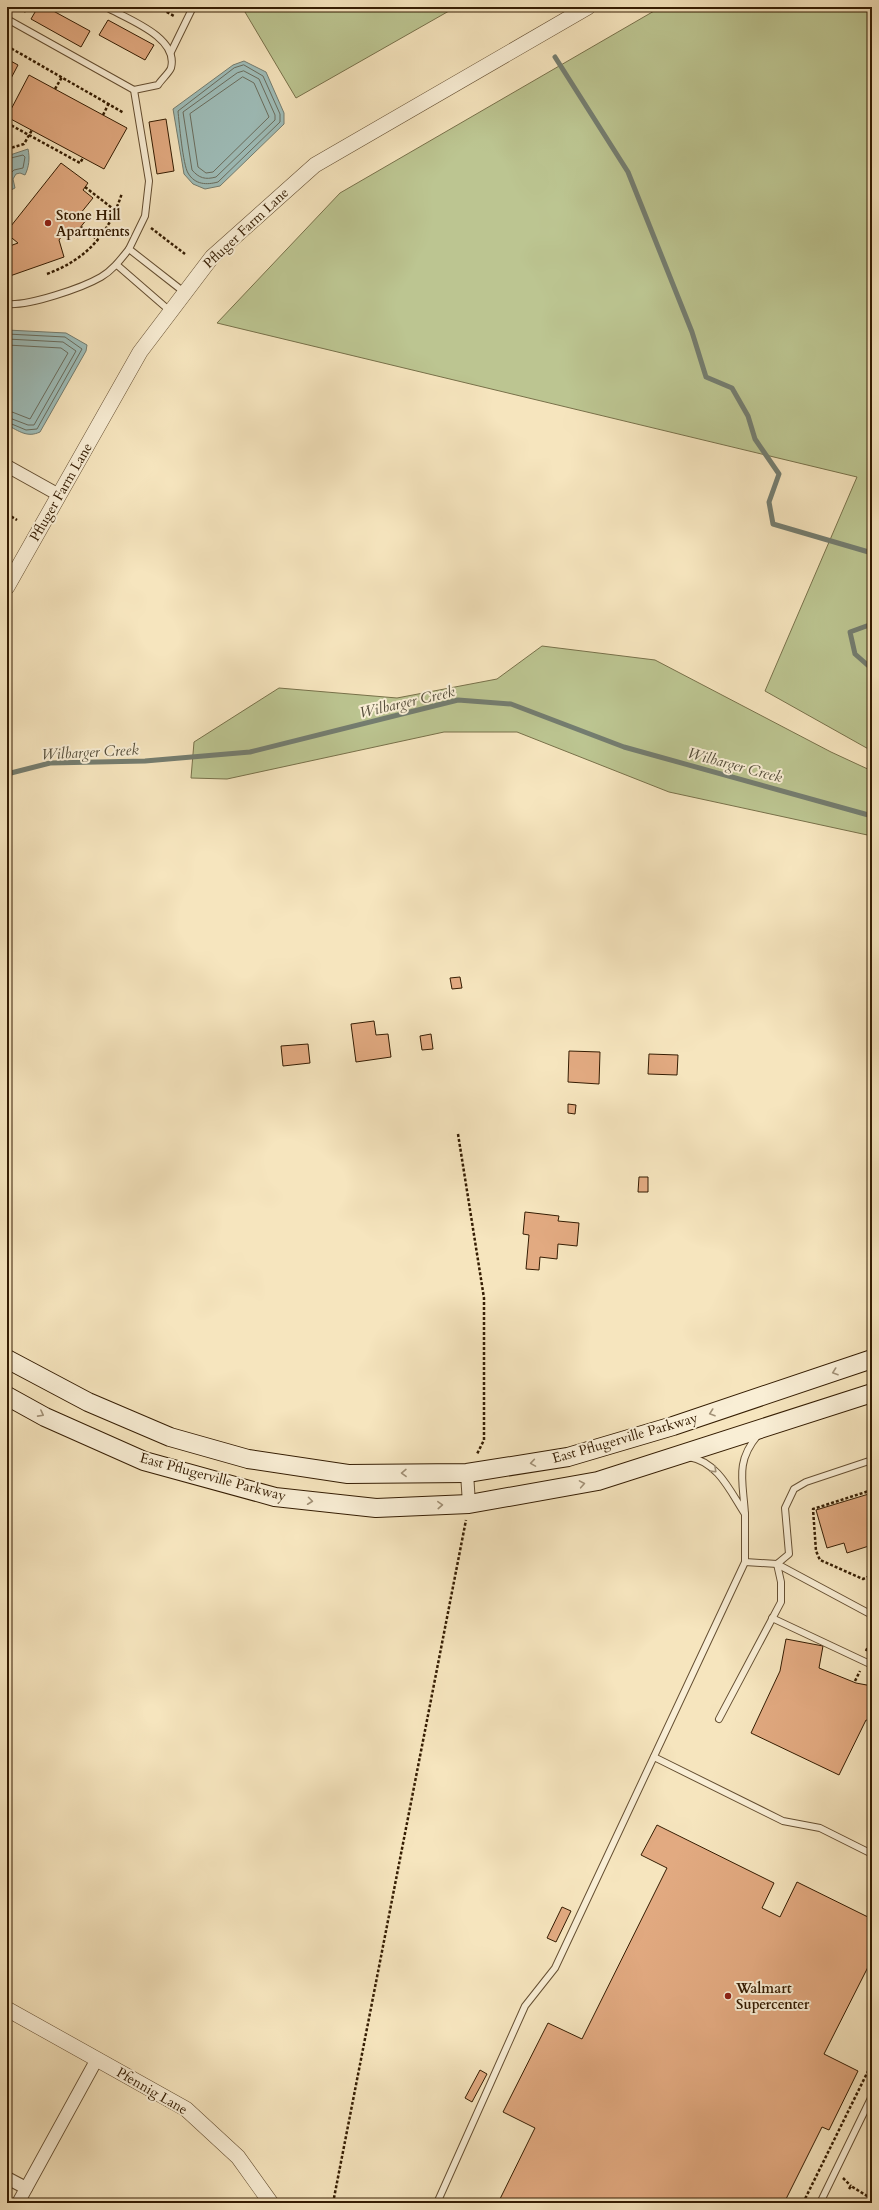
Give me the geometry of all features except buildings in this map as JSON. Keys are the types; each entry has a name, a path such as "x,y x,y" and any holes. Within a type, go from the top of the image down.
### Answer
{"main road":[{"name":"East Pflugerville Parkway","path":"7,1359 88,1402 170,1437 248,1459 348,1474 467,1473 568,1457 673,1426 872,1359"},
{"name":"East Pflugerville Parkway","path":"7,1396 46,1417 144,1460 275,1497 376,1508 470,1504 598,1481 872,1393"}],"street":[{"name":"Pfluger Farm Lane","path":"7,587 140,352 212,256 315,165 588,7"},
{"path":"7,466 59,495"},
{"path":"467,1473 470,1504"},
{"name":"Pfennig Lane","path":"7,2009 98,2059 192,2114 238,2157 271,2203"},
{"path":"18,2203 98,2059"},
{"path":"7,2178 26,2188"}],"lane":[{"path":"106,7 160,37 171,52"},
{"path":"7,19 134,90 158,85 171,68 171,52 193,7"},
{"path":"7,304 58,295 101,277 117,265 129,249 144,216 148,182 134,90"},
{"path":"129,249 184,292"},
{"path":"117,265 170,311"},
{"path":"437,2203 525,2006 556,1968 745,1562 745,1514 742,1463 748,1447 763,1428"},
{"path":"680,1455 700,1459 716,1470 745,1514"},
{"path":"777,1564 789,1554 785,1508 794,1489 806,1482 872,1460"},
{"path":"745,1562 777,1564 872,1615"},
{"path":"719,1719 781,1602 781,1582 777,1564"},
{"path":"772,1618 872,1665"},
{"path":"654,1757 783,1821 820,1828 872,1854"},
{"path":"872,1772 872,1786"},
{"path":"820,2203 872,2096"}],"path":[{"path":"24,12 27,7"},
{"path":"158,7 174,16"},
{"path":"7,46 62,76 124,113"},
{"path":"55,89 62,76"},
{"path":"103,115 109,103"},
{"path":"7,124 80,163 83,158"},
{"path":"7,150 24,144 32,130"},
{"path":"85,187 116,210"},
{"path":"47,274 83,255 98,240 112,221 122,193"},
{"path":"81,227 98,240"},
{"path":"149,227 185,254"},
{"path":"7,514 17,520"},
{"path":"458,1134 484,1298 484,1440 467,1473"},
{"path":"872,1490 813,1509 816,1551 820,1560 863,1579 870,1576 872,1588"},
{"path":"333,2203 470,1504"},
{"path":"866,1652 872,1638"},
{"path":"855,1681 861,1670"},
{"path":"805,2201 872,2063"},
{"path":"843,2178 850,2187 872,2199"}],"green space":[{"path":"242,7 456,7 296,98"},
{"path":"661,7 872,7 872,751 765,691 857,477 217,323 340,193"},
{"path":"542,646 655,660 831,752 872,771 872,836 669,792 517,732 444,732 227,779 191,778 194,742 279,688 397,698 497,679"}],"water":[{"path":"244,61 266,72 284,113 284,124 220,186 205,189 193,184 184,174 173,109 233,65"},
{"path":"28,149 29,162 25,175 20,173 16,174 13,179 15,188 7,192 7,156"},
{"path":"7,330 66,333 87,345 86,351 40,432 35,434 23,433 7,425"}],"waterway":[{"path":"555,57 628,172 692,332 706,377 732,388 748,416 755,439 779,474 769,502 773,524 872,553"},
{"path":"872,624 850,632 855,654 872,669"},
{"name":"Wilbarger Creek","path":"7,774 50,763 145,761 250,752 458,700 511,704 624,747 872,816"}],"place":[{"name":"Stone Hill Apartments","path":"48,223"},
{"name":"Walmart Supercenter","path":"728,1996"}]}
